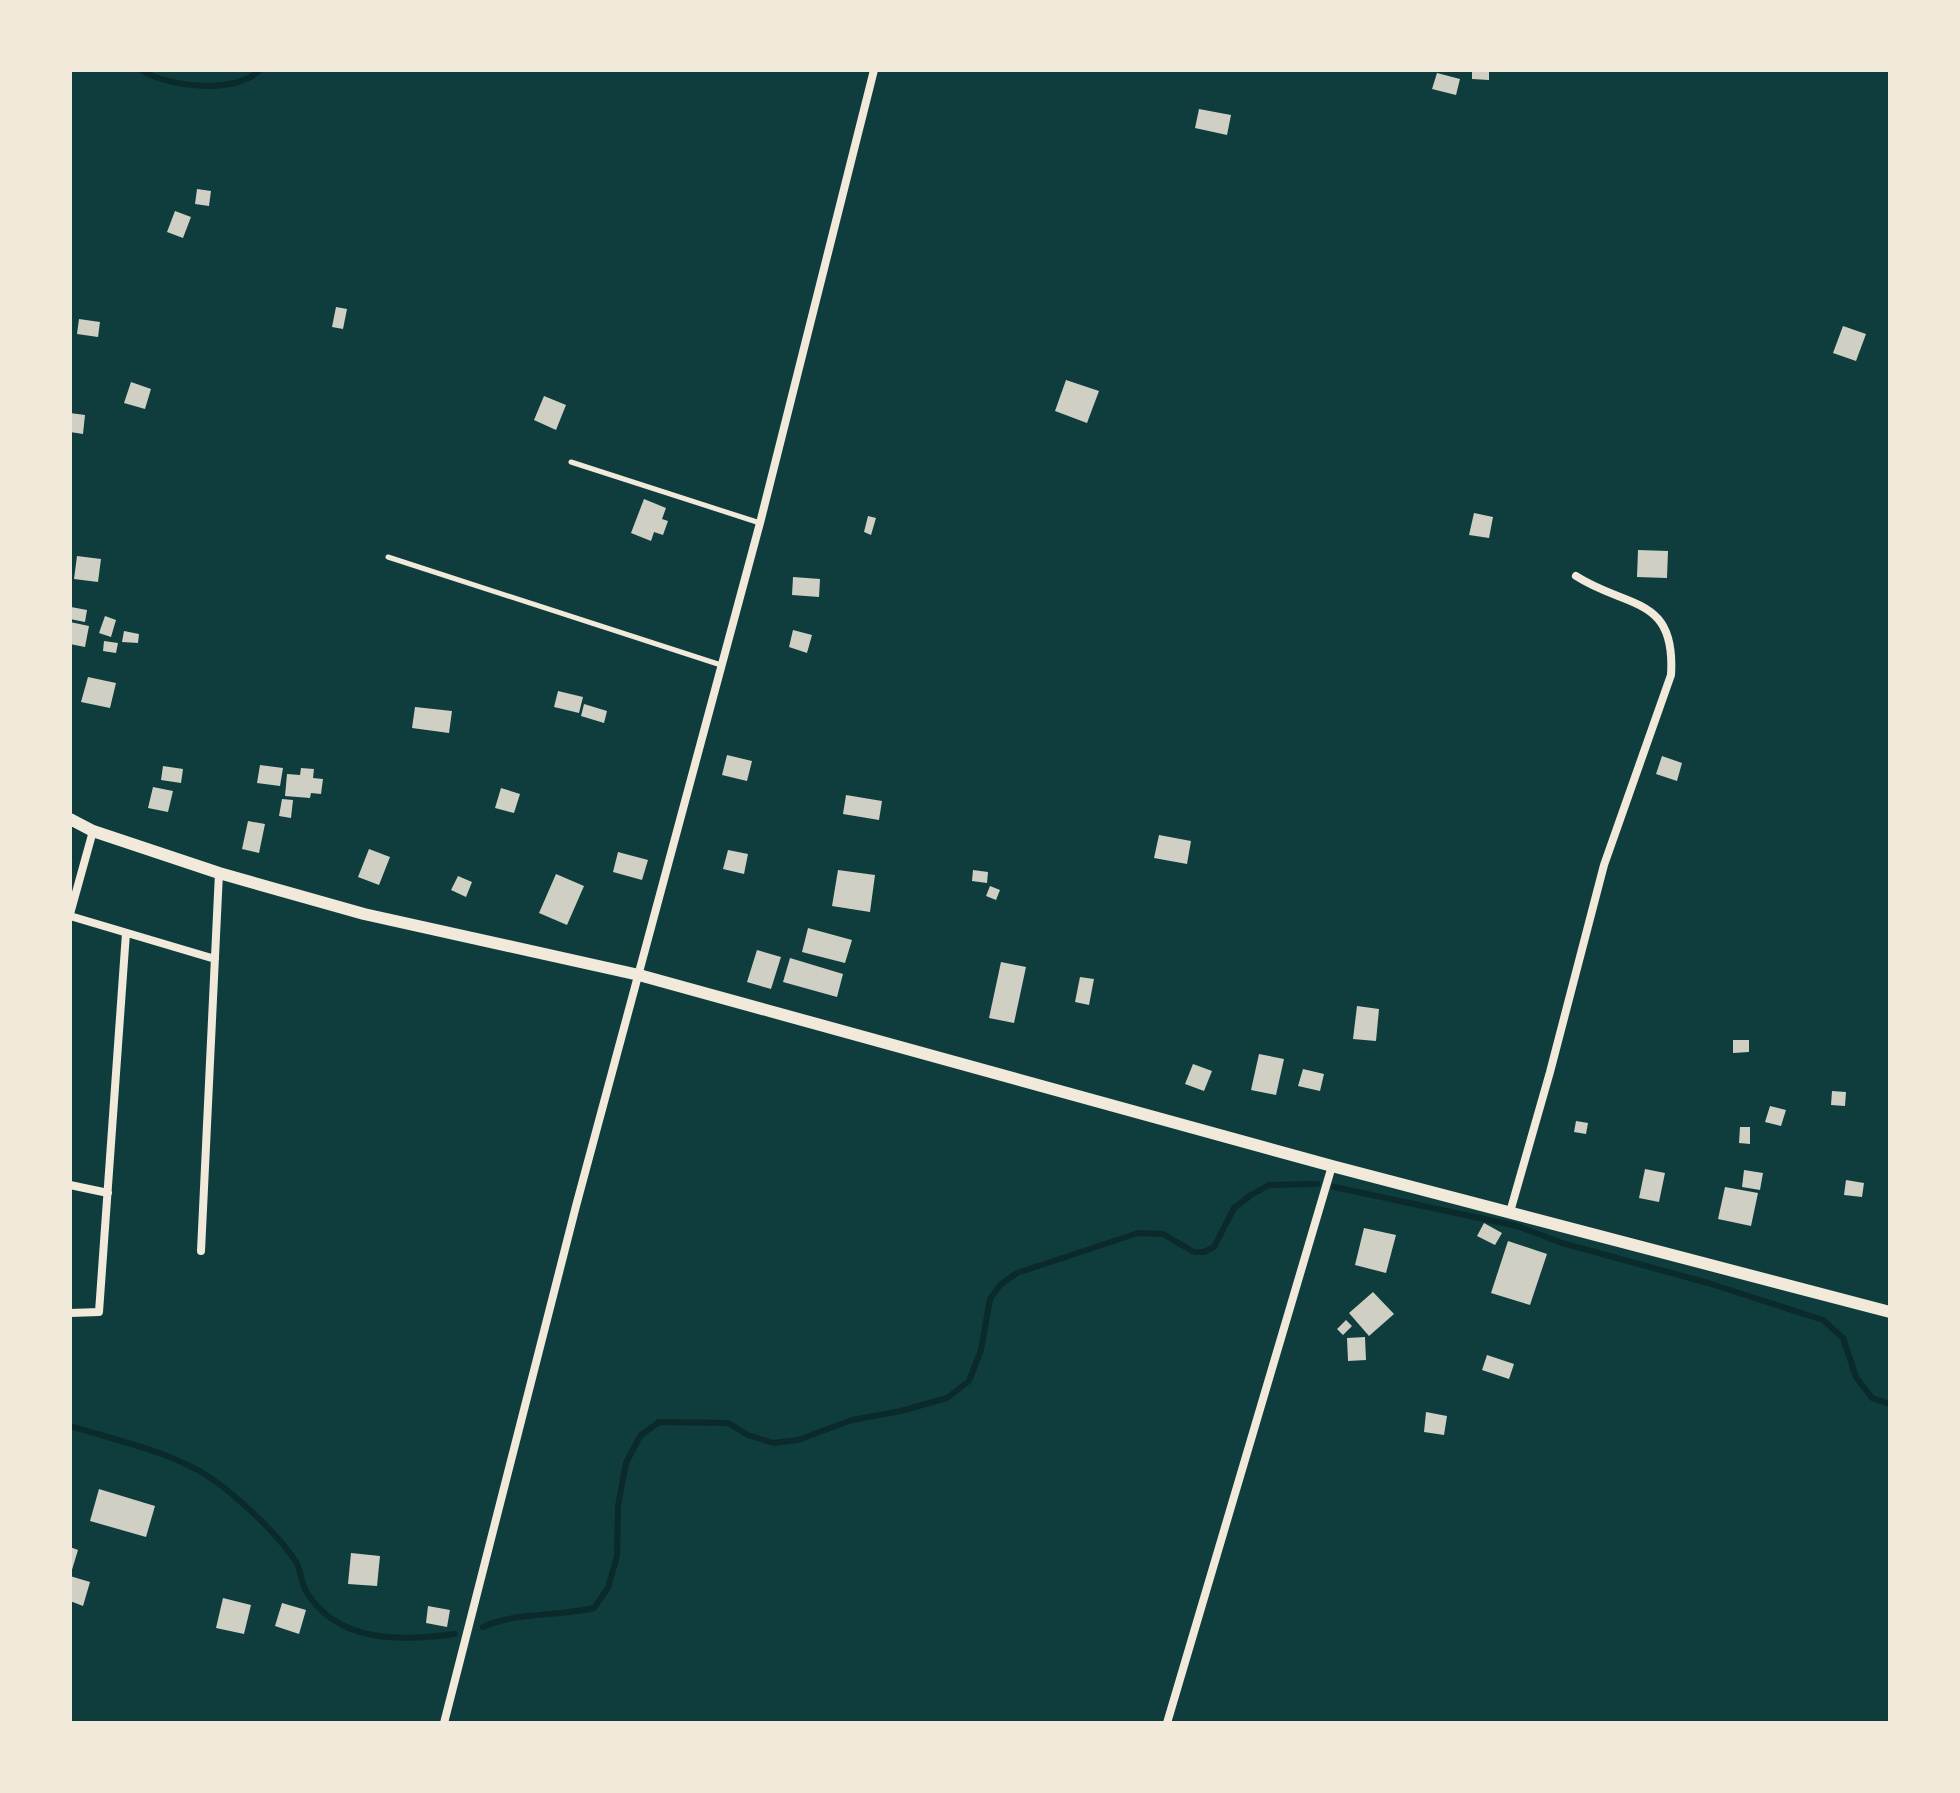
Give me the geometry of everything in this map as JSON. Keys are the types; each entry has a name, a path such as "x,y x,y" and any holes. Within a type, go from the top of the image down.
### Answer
{"street":[{"path":"444,1723 572,1221 760,523 874,70"},
{"path":"1510,1212 1604,865 1671,675 1672,655 1666,632 1654,612 1595,588 1576,576"},
{"path":"70,819 93,831 219,873 364,914 639,975 1332,1166 1890,1312"},
{"path":"93,831 70,915 215,959"},
{"path":"201,1251 219,873"},
{"path":"70,1313 99,1312 126,933"},
{"path":"1167,1723 1332,1166"},
{"path":"70,1185 108,1193"}],"lane":[{"path":"571,462 760,523"},
{"path":"388,557 722,665"}],"building":[{"path":"1472,70 1489,70 1489,80 1472,79"},
{"path":"1437,73 1460,79 1456,95 1432,89"},
{"path":"1199,109 1231,115 1227,135 1195,128"},
{"path":"197,189 211,191 209,206 195,204"},
{"path":"175,211 191,217 183,238 167,232"},
{"path":"336,307 347,309 343,329 332,327"},
{"path":"79,319 100,322 98,337 77,334"},
{"path":"1843,326 1866,334 1856,361 1833,353"},
{"path":"1066,380 1099,391 1087,423 1055,411"},
{"path":"131,382 151,389 145,409 124,403"},
{"path":"544,396 566,405 556,430 534,420"},
{"path":"70,413 85,415 83,434 70,432"},
{"path":"644,499 666,508 662,519 668,521 663,535 654,532 651,541 631,533"},
{"path":"1474,513 1493,517 1489,538 1469,535"},
{"path":"868,516 876,518 871,535 864,532"},
{"path":"1638,550 1668,551 1667,578 1637,577"},
{"path":"77,556 101,559 98,582 74,579"},
{"path":"793,577 820,579 819,597 792,595"},
{"path":"71,607 87,610 85,622 70,619"},
{"path":"105,616 116,620 111,637 99,633"},
{"path":"70,622 89,626 85,647 70,644"},
{"path":"793,630 812,635 807,653 789,647"},
{"path":"124,631 139,634 138,643 122,642"},
{"path":"104,641 118,643 116,653 103,651"},
{"path":"88,677 116,683 110,708 81,702"},
{"path":"558,691 583,697 579,713 554,707"},
{"path":"584,704 607,711 604,723 581,716"},
{"path":"415,707 452,711 449,733 412,728"},
{"path":"727,755 752,761 747,781 722,775"},
{"path":"1662,756 1682,763 1677,781 1656,774"},
{"path":"260,765 283,768 280,786 257,783"},
{"path":"163,766 183,769 181,783 161,780"},
{"path":"301,768 314,769 313,778 323,779 321,794 311,793 310,798 285,796 287,774 300,775"},
{"path":"153,787 173,791 168,812 148,808"},
{"path":"501,788 520,794 514,813 495,808"},
{"path":"846,795 882,801 879,820 843,814"},
{"path":"282,799 293,800 291,818 279,816"},
{"path":"248,821 265,824 259,853 242,849"},
{"path":"1159,835 1191,841 1187,864 1154,858"},
{"path":"369,849 390,857 379,885 358,877"},
{"path":"728,850 748,854 744,874 723,869"},
{"path":"618,852 648,860 642,880 613,872"},
{"path":"838,870 875,875 870,912 832,906"},
{"path":"973,870 988,872 987,883 972,881"},
{"path":"556,874 584,886 567,925 539,913"},
{"path":"458,876 472,882 466,897 451,890"},
{"path":"990,886 1000,890 996,900 986,896"},
{"path":"808,928 852,940 845,963 802,952"},
{"path":"757,950 781,957 771,989 747,982"},
{"path":"790,958 843,974 837,997 783,982"},
{"path":"1001,962 1026,967 1014,1023 989,1018"},
{"path":"1080,977 1094,979 1089,1005 1075,1002"},
{"path":"1357,1006 1379,1009 1376,1041 1353,1039"},
{"path":"1733,1040 1749,1040 1749,1052 1733,1053"},
{"path":"1259,1054 1284,1059 1276,1095 1251,1090"},
{"path":"1193,1064 1212,1071 1204,1091 1185,1084"},
{"path":"1303,1069 1324,1074 1320,1091 1298,1086"},
{"path":"1832,1091 1846,1092 1845,1106 1831,1105"},
{"path":"1770,1106 1786,1110 1781,1126 1765,1122"},
{"path":"1576,1121 1588,1123 1586,1134 1574,1132"},
{"path":"1740,1127 1750,1127 1750,1144 1739,1143"},
{"path":"1645,1169 1665,1173 1659,1202 1639,1198"},
{"path":"1744,1170 1763,1173 1760,1190 1742,1187"},
{"path":"1846,1180 1864,1183 1862,1197 1844,1195"},
{"path":"1725,1187 1758,1193 1751,1226 1718,1219"},
{"path":"1484,1223 1502,1233 1495,1245 1477,1236"},
{"path":"1364,1228 1396,1235 1386,1273 1355,1265"},
{"path":"1508,1241 1547,1254 1530,1305 1491,1293"},
{"path":"1373,1292 1394,1314 1369,1336 1349,1313"},
{"path":"1346,1320 1352,1326 1343,1335 1337,1329"},
{"path":"1365,1337 1366,1360 1348,1361 1347,1338"},
{"path":"1487,1355 1514,1364 1509,1379 1482,1370"},
{"path":"1426,1412 1447,1416 1444,1435 1424,1432"},
{"path":"99,1489 155,1506 146,1537 90,1521"},
{"path":"70,1547 78,1550 71,1573 70,1573"},
{"path":"351,1553 380,1556 377,1586 348,1584"},
{"path":"70,1576 90,1582 83,1606 70,1601"},
{"path":"223,1598 251,1605 244,1634 216,1628"},
{"path":"282,1603 306,1610 299,1634 275,1626"},
{"path":"428,1606 450,1610 447,1627 426,1623"}],"waterway":[{"path":"141,70 168,81 202,86 235,83 260,70"},
{"path":"483,1627 524,1616 594,1608 608,1588 617,1556 618,1506 626,1463 640,1436 659,1422 728,1423 748,1435 773,1443 798,1440 852,1420 947,1398 969,1381 981,1350 990,1299 1000,1285 1017,1273 1138,1233 1163,1234 1194,1252 1204,1252 1214,1247 1234,1208 1251,1195 1269,1185 1317,1184"},
{"path":"1334,1187 1517,1226 1562,1243 1708,1283 1823,1320 1843,1338 1856,1377 1872,1398 1890,1404"},
{"path":"70,1426 170,1457 223,1487 281,1541 296,1562 306,1591 319,1608 335,1621 373,1635 414,1638 455,1634"}]}
